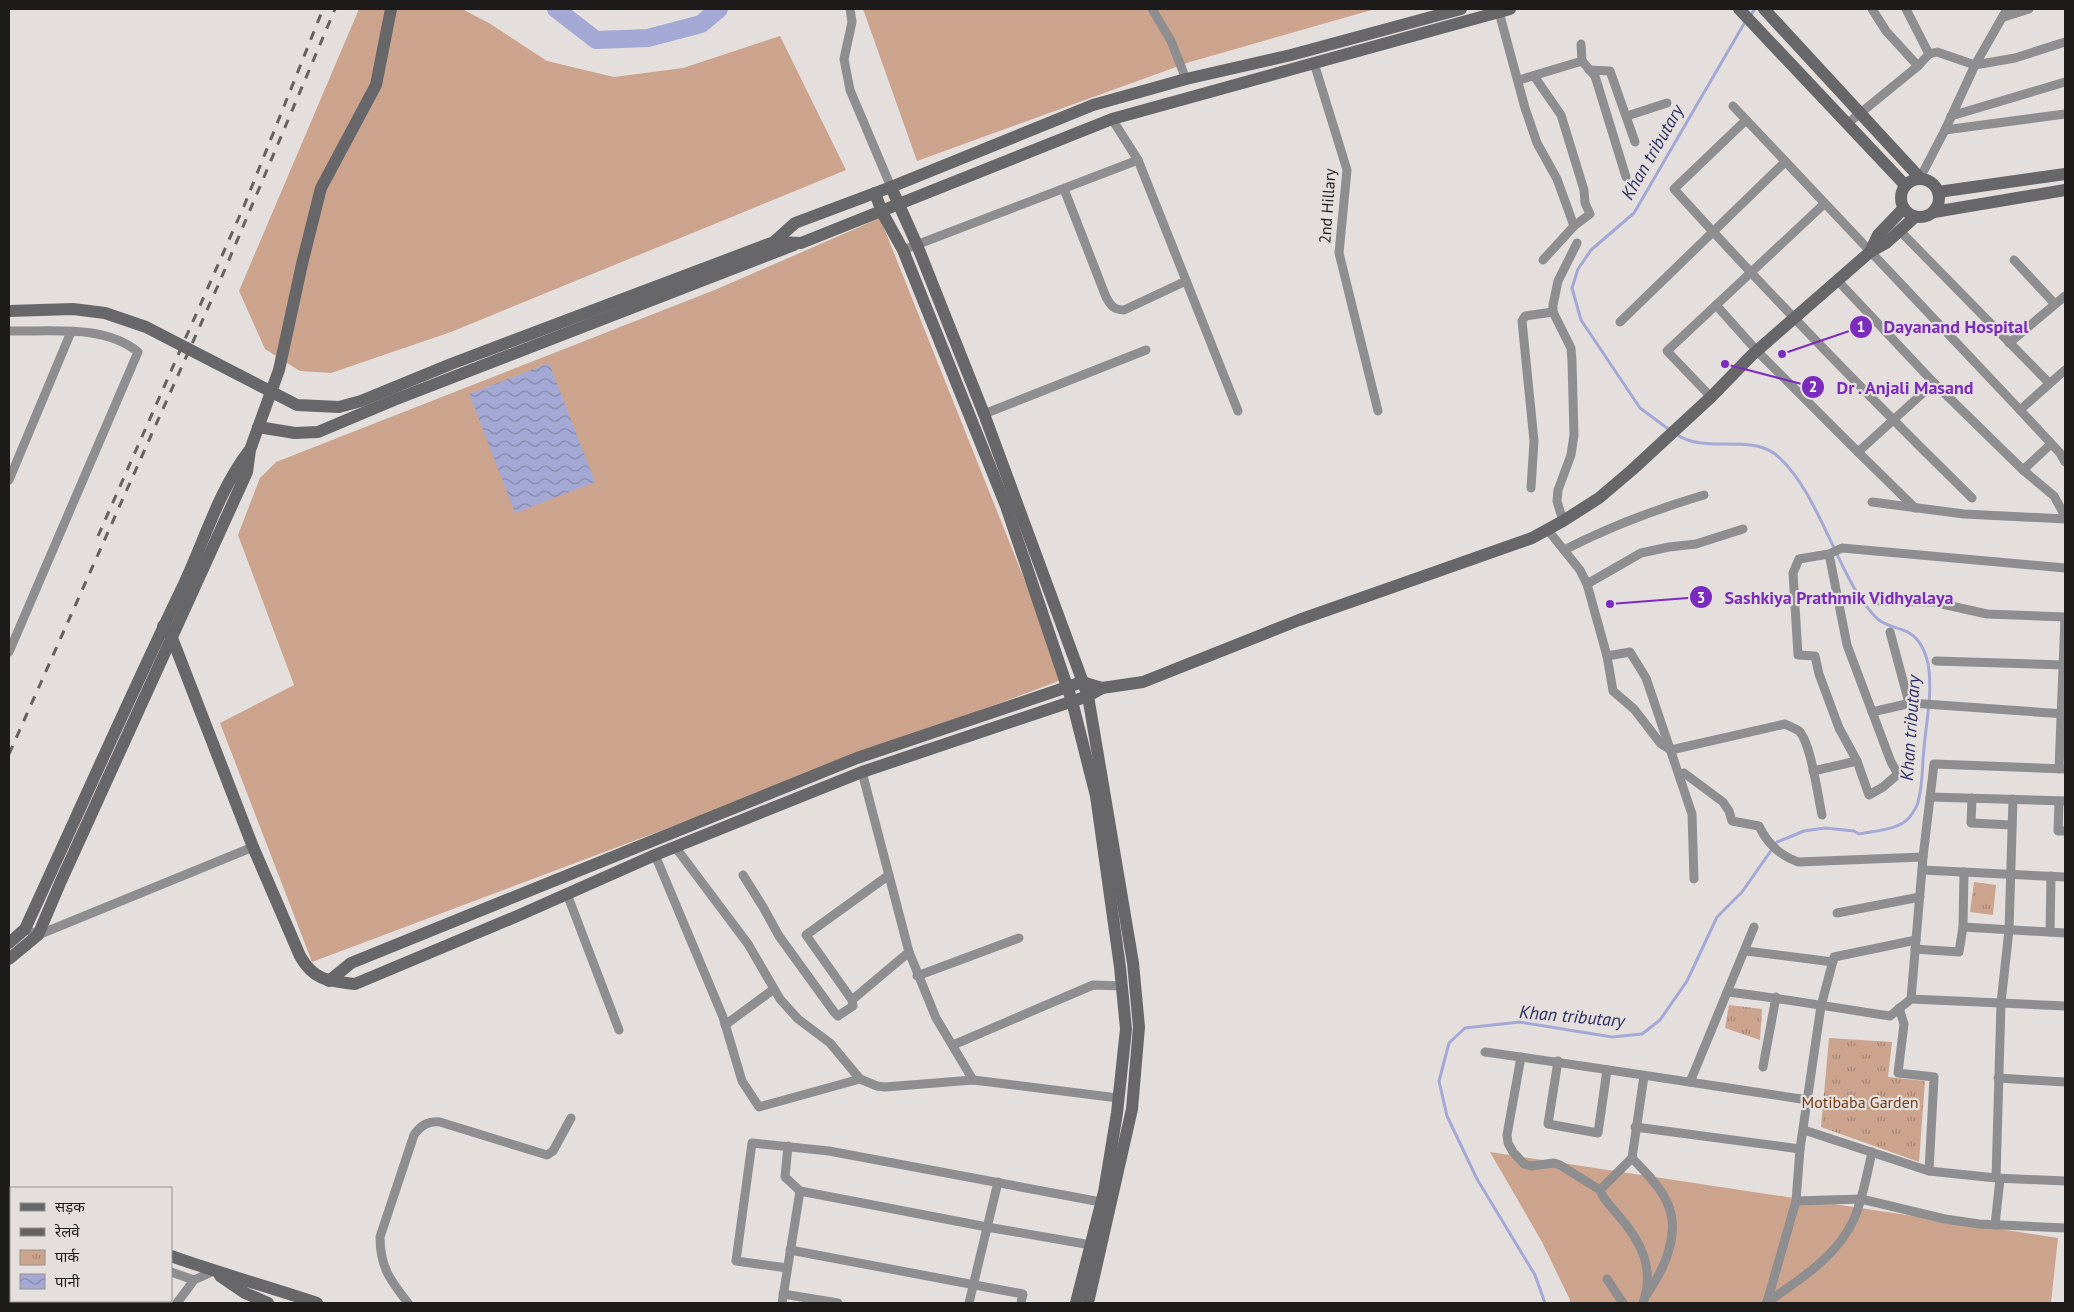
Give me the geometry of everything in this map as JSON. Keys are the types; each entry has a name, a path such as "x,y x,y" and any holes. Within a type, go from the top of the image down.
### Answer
{"street":[{"path":"38,935 247,472 250,450 279,370 321,188 376,85 391,9"},
{"path":"850,9 852,22 844,59 850,90 917,245 984,414 1088,696 1133,963 1139,1026 1132,1109 1088,1303"},
{"path":"1152,9 1171,41 1186,79"},
{"path":"9,311 73,309 105,312 146,327 297,405 339,407 361,401 451,364 774,242 795,223 891,187 1093,105 1186,79 1291,56 1461,9"},
{"path":"1739,9 1904,186"},
{"path":"1764,9 1920,178"},
{"path":"1872,9 1886,31 1918,66"},
{"path":"1906,9 1929,54"},
{"path":"1920,178 1975,65 2006,13 2029,9"},
{"path":"258,427 295,433 318,432 394,400 882,212 1112,119 1314,63 1467,15 1480,13 1504,10 1525,108 1537,143 1557,179 1574,226"},
{"path":"1848,124 1918,66 1929,54 1937,52 1975,65 2015,58 2065,42"},
{"path":"1581,44 1582,61 1595,76 1626,177"},
{"path":"1518,80 1582,61"},
{"name":"2nd Hillary","path":"1314,63 1347,170 1339,253 1378,411"},
{"path":"1589,70 1610,71 1635,142"},
{"path":"1534,76 1561,115 1584,190 1585,203 1590,214 1574,226 1543,260"},
{"path":"1951,116 2065,82"},
{"path":"1627,116 1667,103"},
{"path":"1732,106 2051,444 2062,451 2065,462"},
{"path":"1945,130 2065,114"},
{"path":"1112,119 1138,160 1238,411"},
{"path":"1746,120 1674,189 1750,273 1972,498"},
{"path":"903,250 1138,160"},
{"path":"1620,322 1785,162"},
{"path":"1938,192 2065,174"},
{"path":"1934,212 1939,199 1934,185 1928,180 1920,178 1909,181 1904,186 1900,197 1903,208 1908,214 1922,218 1934,212 2065,190"},
{"path":"1064,189 1106,297 1111,306 1116,310 1124,310 1186,281"},
{"path":"875,193 882,212 903,250 1006,506 1072,702 1096,796 1126,1028 1118,1098 1101,1202 1076,1303"},
{"path":"1711,397 1667,351 1824,204"},
{"path":"1870,252 1878,235 1903,208"},
{"path":"163,626 172,638 253,847 300,956 307,968 316,976 328,981 355,984 654,855 676,848 862,772 1072,702 1102,688 1142,682 1162,676 1300,620 1532,538 1599,498 1711,397 1756,351 1870,252 1886,243 1915,217"},
{"path":"1900,232 2050,383"},
{"path":"774,242 801,243"},
{"path":"1563,521 1557,502 1558,490 1574,435 1572,361 1571,348 1553,312 1558,281 1577,243"},
{"path":"2014,260 2055,304"},
{"path":"1838,281 1934,383 2024,470 2054,496 2065,518 1964,514 1872,502"},
{"path":"2009,343 2065,296"},
{"path":"1716,305 1756,351 1915,508"},
{"path":"1531,488 1534,440 1522,321 1525,316 1553,312"},
{"path":"9,331 71,332 110,336 129,344 138,352 9,652"},
{"path":"9,480 71,332"},
{"path":"984,414 1146,350"},
{"path":"2020,410 2065,370"},
{"path":"1858,452 1934,383"},
{"path":"2024,470 2051,444"},
{"path":"9,943 25,929 234,470 250,450"},
{"path":"1564,550 1634,517 1704,495"},
{"path":"1547,529 1580,570 1587,584 1607,656 1613,690 1634,709 1661,744 1670,750 1785,724 1799,731 1810,757 1822,814"},
{"path":"1587,584 1641,553 1696,544 1744,529"},
{"path":"1833,552 1847,645 1891,762 1898,774 1883,788 1870,795 1857,761 1839,728 1819,674 1815,656 1798,654 1793,573 1799,559 1833,552 2065,568"},
{"path":"1879,601 1933,602 1987,614 2065,617 2062,769 1934,764 1923,857 1911,999"},
{"path":"1890,632 1909,703"},
{"path":"1607,656 1630,652 1646,678 1692,814 1694,879"},
{"path":"1936,661 2064,665"},
{"path":"328,981 352,963 857,758 1066,686 1082,682 1102,688"},
{"path":"1872,712 1909,703 2063,714"},
{"path":"1813,771 1857,761"},
{"path":"862,772 917,976 936,1018 973,1080"},
{"path":"1680,774 1684,774 1723,802 1729,811 1732,821 1759,826 1763,834 1784,857 1798,862 1923,857"},
{"path":"1930,796 2062,801 2058,831 2065,831"},
{"path":"1972,798 1971,823 2012,825"},
{"path":"1995,1225 1998,1179 1998,1078 2001,1003 2009,930 2013,799"},
{"path":"9,959 38,935 253,847"},
{"path":"676,848 748,944 774,989 798,1019 830,1043 860,1078 877,1086 973,1080 1118,1098"},
{"path":"654,855 725,1025 742,1081 759,1107 860,1078"},
{"path":"1922,870 2065,877"},
{"path":"1766,1303 1796,1201 1800,1149 1822,1006 1834,957 1916,945 1959,952 1963,927 1964,872"},
{"path":"743,876 764,907 779,936 836,1015 840,1015 853,1007 852,1000 806,934 889,875"},
{"path":"2050,932 2051,876"},
{"path":"567,894 619,1030"},
{"path":"1837,913 1920,897"},
{"path":"1690,1082 1746,951 1754,927"},
{"path":"1963,927 2065,933"},
{"path":"25,929 38,935"},
{"path":"917,976 1019,938"},
{"path":"1746,951 1833,962"},
{"path":"852,1000 909,952"},
{"path":"953,1045 1093,985 1122,986"},
{"path":"725,1025 774,989"},
{"path":"1727,992 1776,997 1890,1016 1911,999 2065,1006"},
{"path":"1763,1068 1776,997"},
{"path":"1899,1008 1904,1024 1898,1073 1934,1077 1929,1171"},
{"path":"1485,1052 1558,1061 1644,1076 1808,1100"},
{"path":"1521,1057 1507,1135 1512,1152 1524,1164 1532,1166 1560,1165 1600,1190 1605,1200 1634,1232 1642,1247 1648,1278 1643,1303"},
{"path":"1558,1061 1548,1124 1598,1133 1607,1070"},
{"path":"1122,1062 1136,1063"},
{"path":"1600,1190 1632,1158 1635,1126 1644,1076"},
{"path":"1998,1078 2065,1082"},
{"path":"408,1303 389,1279 380,1250 380,1237 414,1135 419,1129 432,1122 440,1122 548,1155 553,1151 571,1118"},
{"path":"1635,1126 1800,1149"},
{"path":"1804,1130 1929,1171 1998,1179 2065,1182"},
{"path":"788,1268 736,1261 752,1143 829,1151 1101,1202"},
{"path":"788,1146 784,1177 800,1191 1091,1245"},
{"path":"1766,1303 1805,1275 1836,1246 1849,1228 1861,1199 1872,1152"},
{"path":"1632,1158 1658,1186 1667,1201 1671,1215 1672,1230 1669,1251 1658,1277 1646,1294"},
{"path":"969,1303 998,1182"},
{"path":"782,1303 800,1191"},
{"path":"1796,1201 1861,1199 1945,1219 1995,1225 2065,1228"},
{"path":"790,1250 1023,1294 1021,1303"},
{"path":"172,1256 317,1303"},
{"path":"177,1303 194,1280 214,1271"},
{"path":"214,1271 245,1293 268,1303"},
{"path":"172,1272 194,1280"},
{"path":"1606,1278 1623,1303"},
{"path":"783,1294 838,1303"}],"green space":[{"path":"359,9 462,9 489,23 547,61 614,77 683,68 780,36 846,170 451,332 331,373 300,371 265,349 239,291"},
{"path":"863,9 1375,9 1190,62 917,161"},
{"path":"880,218 1064,679 312,962 220,723 294,685 238,535 260,478 276,462 717,289"},
{"path":"1974,882 1996,885 1993,915 1970,912"},
{"path":"1729,1005 1762,1009 1760,1040 1725,1028"},
{"name":"Motibaba Garden","path":"1829,1038 1892,1042 1888,1077 1925,1081 1919,1162 1821,1127"},
{"path":"1490,1152 2058,1238 2051,1303 1569,1303 1570,1300 1542,1242"}],"water":[{"path":"549,363 595,482 515,513 469,394"}],"waterway":[{"path":"556,9 596,40 648,38 701,24 719,9"},
{"name":"Khan tributary","path":"1749,17 1755,9"},
{"name":"Khan tributary","path":"1671,431 1640,408 1581,320 1572,288 1578,269 1591,250 1634,213 1745,22"},
{"name":"Khan tributary","path":"1545,1303 1535,1275 1477,1179 1447,1116 1439,1081 1449,1043 1465,1028 1520,1022 1612,1037 1642,1034 1660,1020 1687,981 1717,917 1742,892 1777,842 1804,831 1825,828 1854,831 1859,834 1892,828 1904,822 1910,816 1917,804 1921,789 1930,680 1928,663 1917,639 1907,632 1879,620 1872,614 1847,575 1820,518 1800,482 1775,454 1764,448 1752,445 1699,443 1687,440 1676,434"}],"railway":[{"path":"98,536 244,206 323,9"},
{"path":"9,754 220,281 335,9"}],"place":[{"name":"Dayanand Hospital","path":"1782,354"},
{"name":"Dr . Anjali Masand","path":"1725,364"},
{"name":"Sashkiya Prathmik Vidhyalaya","path":"1610,604"}]}
